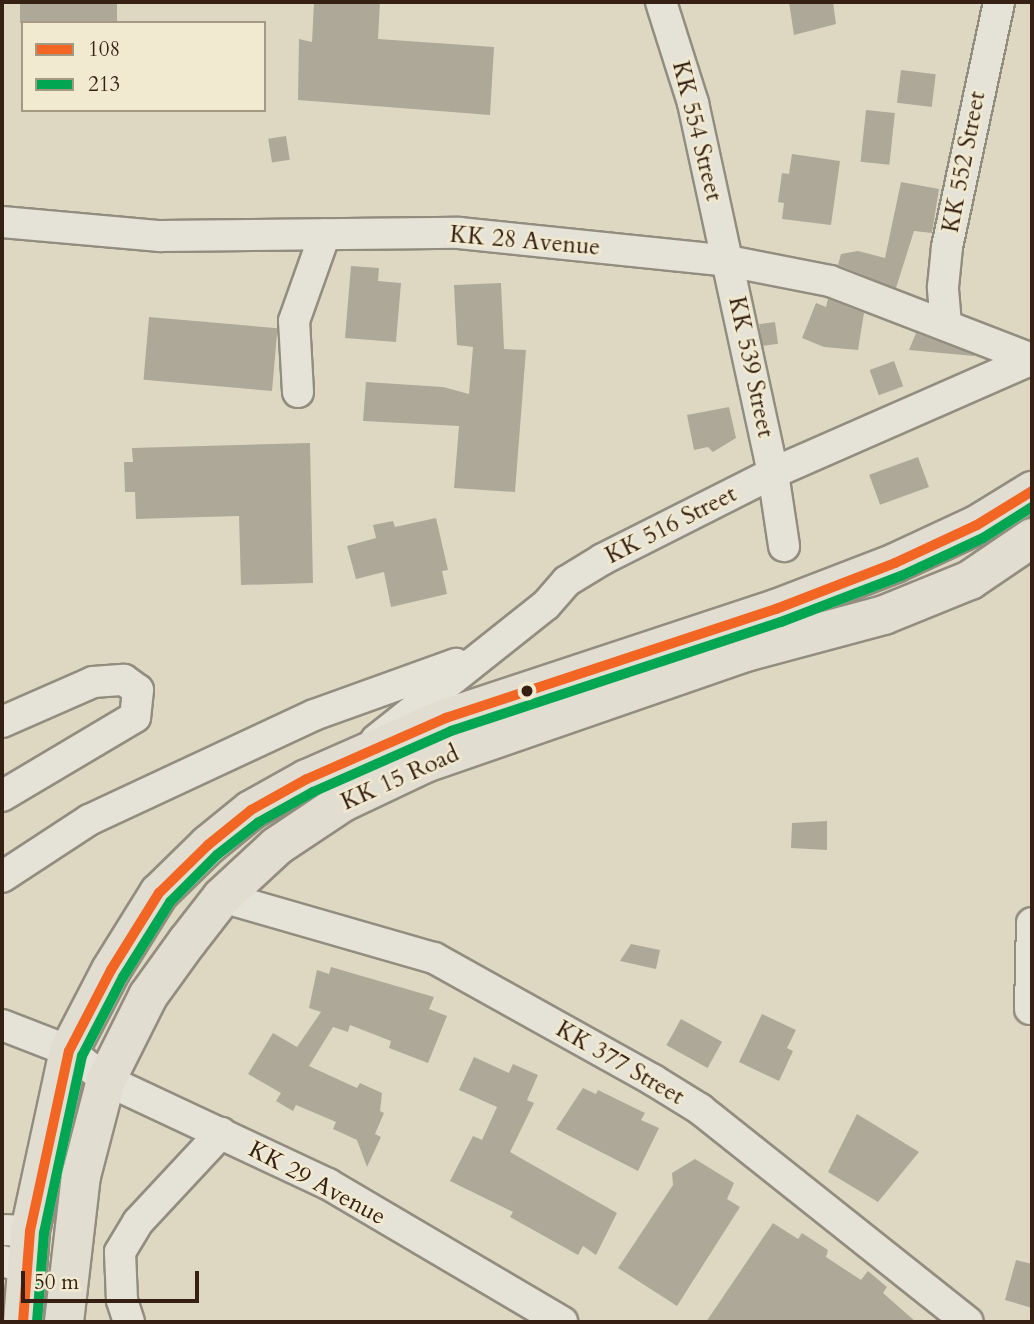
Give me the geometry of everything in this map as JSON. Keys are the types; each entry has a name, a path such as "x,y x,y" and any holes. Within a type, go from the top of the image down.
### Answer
{"highway":[{"name":"KK 15 Road","path":"23,1322 15,1248 69,1051 159,893 251,810 355,757 446,718 776,609 895,563 977,525 1032,491"},
{"name":"KK 15 Road","path":"64,1322 81,1176 106,1080 148,996 222,897 277,846 343,802 425,763 746,652 884,615 970,580 1032,538"}],"street":[{"name":"KK 554 Street","path":"661,2 692,103 728,261"},
{"name":"KK 552 Street","path":"946,324 943,287 947,247 999,2"},
{"name":"KK 28 Avenue","path":"2,222 160,236 459,233 728,261 830,281 1031,359"},
{"path":"298,393 294,321 324,234"},
{"name":"KK 539 Street","path":"728,261 773,473 784,547"},
{"name":"KK 516 Street","path":"355,757 546,606 567,582 603,559 773,473 1031,359"},
{"path":"2,877 89,820 314,715 487,651"},
{"path":"2,722 100,681 124,680 138,690 135,716 2,796"},
{"name":"KK 377 Street","path":"222,897 434,958 653,1080 700,1109 968,1322"},
{"path":"1030,1009 1032,923"},
{"name":"KK 29 Avenue","path":"2,1025 69,1051 106,1080 327,1184 562,1322"},
{"path":"129,1322 122,1300 120,1252 138,1222 221,1133"}],"building":[{"path":"20,2 117,2 117,21 20,23"},
{"path":"314,2 380,2 378,39 494,47 490,115 298,100 299,39 312,42"},
{"path":"789,2 833,2 836,24 794,35"},
{"path":"901,70 936,74 932,107 897,103"},
{"path":"866,110 895,113 889,165 861,162"},
{"path":"286,136 290,160 272,163 268,139"},
{"path":"792,154 840,161 831,225 782,219 784,203 778,202 782,173 789,174"},
{"path":"901,182 939,189 932,233 914,231 896,288 838,265 841,254 858,251 885,258"},
{"path":"351,266 379,268 378,281 401,283 396,342 345,338"},
{"path":"501,283 504,349 526,350 515,492 454,488 459,426 363,421 366,382 443,387 469,394 473,347 457,345 454,285"},
{"path":"828,299 864,313 858,350 824,347 802,338 816,303 826,307"},
{"path":"149,317 278,328 272,391 144,380"},
{"path":"775,322 778,344 762,346 759,324"},
{"path":"916,333 974,355 974,356 909,350"},
{"path":"894,361 903,386 879,395 870,370"},
{"path":"729,407 736,438 713,452 708,447 694,450 687,415"},
{"path":"310,443 313,583 241,585 239,516 136,519 135,492 125,492 124,462 133,462 132,448"},
{"path":"918,457 929,487 880,505 869,475"},
{"path":"436,518 448,570 442,571 447,594 391,607 384,572 356,579 347,546 376,538 373,525 393,521 395,527"},
{"path":"827,821 827,850 791,848 792,823"},
{"path":"631,944 660,950 656,969 620,961"},
{"path":"331,967 434,997 429,1009 447,1016 428,1063 389,1048 391,1041 350,1025 348,1032 333,1027 309,1066 357,1088 360,1083 382,1093 380,1111 384,1113 375,1134 381,1137 367,1167 357,1140 333,1129 336,1122 296,1105 293,1111 276,1101 281,1093 248,1074 273,1033 297,1047 321,1012 309,1008 317,970 329,974"},
{"path":"762,1014 796,1030 787,1048 793,1051 779,1081 739,1062"},
{"path":"681,1019 722,1042 708,1068 666,1045"},
{"path":"474,1057 509,1073 513,1064 538,1075 527,1100 534,1103 510,1152 617,1213 596,1255 583,1246 578,1255 510,1217 513,1212 450,1181 473,1136 482,1140 497,1107 459,1090"},
{"path":"583,1088 596,1094 598,1090 645,1113 641,1120 659,1128 638,1171 556,1129"},
{"path":"857,1114 919,1152 878,1202 828,1172"},
{"path":"695,1159 734,1183 727,1199 740,1207 677,1306 618,1268 673,1185 672,1173"},
{"path":"773,1223 798,1239 802,1233 828,1250 826,1257 861,1280 868,1271 887,1287 883,1293 916,1322 706,1322"},
{"path":"1016,1260 1032,1264 1032,1308 1005,1300"}],"transit line":[{"name":"108","path":"23,1322 30,1231 69,1051 111,970 159,893 208,845 251,810 307,779 446,718 776,609 895,563 977,525 1032,491"},
{"name":"213","path":"37,1322 44,1233 82,1056 123,977 170,902 217,855 259,822 313,792 451,731 781,622 901,576 983,538 1032,507"}]}
